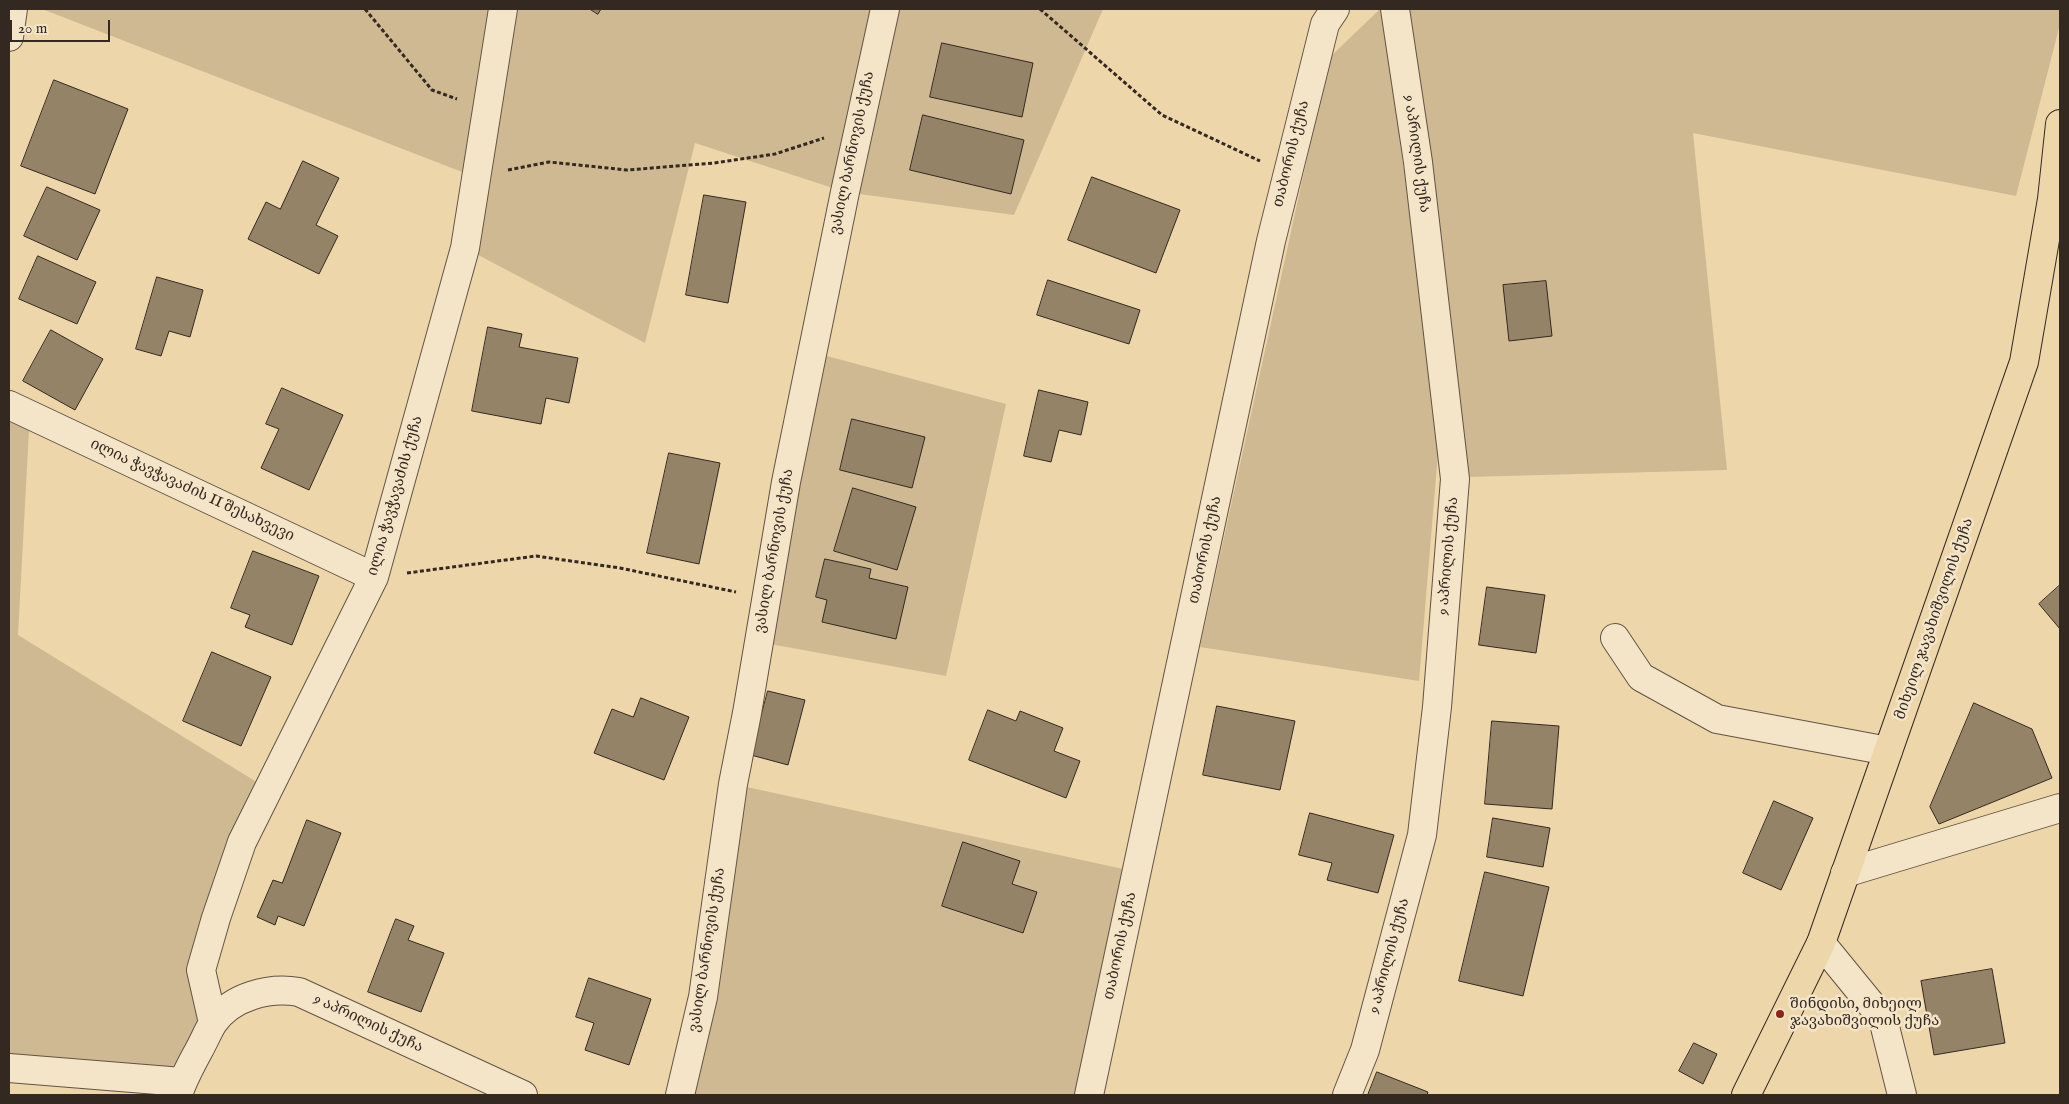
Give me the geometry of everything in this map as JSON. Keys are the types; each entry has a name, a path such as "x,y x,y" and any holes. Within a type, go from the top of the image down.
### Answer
{"main road":[{"name":"მიხეილ ჯავახიშვილის ქუჩა","path":"1746,1095 1821,943 2024,362 2052,198 2060,124"}],"street":[{"path":"9,37 13,9"},
{"name":"ილია ჭავჭავაძის ქუჩა","path":"213,1023 201,970 216,918 242,842 374,577 465,248 502,9"},
{"name":"ვასილ ბარნოვის ქუჩა","path":"680,1095 703,997 733,784 786,482 884,9"},
{"name":"თაბორის ქუჩა","path":"1089,1095 1269,250 1325,24 1335,9"},
{"name":"9 აპრილის ქუჩა","path":"1347,1095 1365,1050 1422,835 1437,707 1455,479 1418,162 1395,9"},
{"name":"ილია ჭავჭავაძის II შესახვევი","path":"9,405 374,577"},
{"path":"1615,638 1641,678 1717,719 1888,752"},
{"path":"1845,872 2060,808"},
{"path":"1821,943 1883,1019 1902,1095"},
{"name":"9 აპრილის ქუჩა","path":"213,1023 224,1011 238,1001 254,995 270,991 287,990 299,992 523,1095"},
{"path":"9,1068 180,1088 213,1023"}],"path":[{"path":"365,9 432,90 488,109"},
{"path":"1040,9 1162,115 1288,174"},
{"path":"476,177 549,162 627,170 714,163 775,154 823,138 857,138"},
{"path":"374,577 536,556 620,568 766,598"}],"shaded area":[{"path":"42,9 1103,9 1014,215 845,192 695,143 645,343 465,248 475,177"},
{"path":"1380,9 1383,9 1439,441 1419,681 1200,647 1329,58"},
{"path":"1395,9 2060,9 2060,24 2016,196 1693,133 1727,470 1468,477"},
{"path":"812,352 1006,404 946,676 759,642"},
{"path":"9,420 29,430 18,635 268,789 216,918 213,1023 182,1082 9,1068"},
{"path":"733,784 1137,872 1089,1095 680,1095"}],"building":[{"path":"590,9 601,9 598,14"},
{"path":"942,43 1033,63 1022,117 930,97"},
{"path":"54,80 128,109 95,194 21,166"},
{"path":"923,115 1024,140 1011,194 910,170"},
{"path":"303,161 339,178 316,225 338,236 319,274 248,239 266,202 280,209"},
{"path":"1092,177 1180,210 1156,273 1068,240"},
{"path":"47,187 100,210 77,260 24,236"},
{"path":"704,195 746,202 728,303 686,295"},
{"path":"38,256 96,282 77,324 19,299"},
{"path":"157,277 203,290 190,337 169,331 161,356 136,349"},
{"path":"1048,280 1140,310 1129,344 1037,315"},
{"path":"1546,281 1552,336 1509,341 1503,285"},
{"path":"488,327 522,334 519,347 578,358 569,403 546,398 541,424 472,411"},
{"path":"51,330 103,359 75,410 23,381"},
{"path":"282,388 343,415 309,490 261,468 279,429 266,424"},
{"path":"1039,390 1088,402 1081,435 1059,430 1051,462 1024,456"},
{"path":"852,419 925,437 912,488 840,470"},
{"path":"669,453 720,463 699,564 647,553"},
{"path":"853,488 916,507 897,570 834,551"},
{"path":"253,551 319,576 292,645 245,627 250,615 231,608"},
{"path":"825,559 871,569 869,578 908,587 896,639 822,622 827,600 816,597"},
{"path":"2060,585 2060,629 2039,604"},
{"path":"1487,587 1545,595 1536,653 1479,645"},
{"path":"212,652 271,677 241,746 183,721"},
{"path":"768,691 805,700 788,765 751,755"},
{"path":"641,698 689,717 664,780 594,753 612,709 633,717"},
{"path":"1974,703 2032,729 2052,778 1939,824 1930,807"},
{"path":"1217,706 1295,721 1280,790 1203,775"},
{"path":"988,710 1016,721 1020,711 1063,728 1054,751 1080,761 1066,798 969,760"},
{"path":"1492,721 1559,726 1552,809 1485,804"},
{"path":"1774,801 1813,818 1781,890 1743,873"},
{"path":"1310,813 1394,835 1378,893 1327,880 1332,863 1299,855"},
{"path":"1493,818 1550,828 1543,867 1487,857"},
{"path":"307,820 341,833 304,926 278,916 275,925 257,917 273,880 282,883"},
{"path":"963,842 1020,861 1012,884 1037,892 1023,933 942,906"},
{"path":"1485,872 1549,887 1523,996 1459,981"},
{"path":"396,919 414,926 408,940 444,953 421,1012 368,992"},
{"path":"1992,969 2005,1043 1934,1055 1921,981"},
{"path":"589,978 651,999 629,1065 585,1050 594,1023 576,1017"},
{"path":"1694,1043 1717,1054 1703,1084 1679,1071"},
{"path":"1377,1072 1428,1092 1427,1095 1368,1095"}],"place":[{"name":"შინდისი, მიხეილ ჯავახიშვილის ქუჩა","path":"1780,1014"}]}
